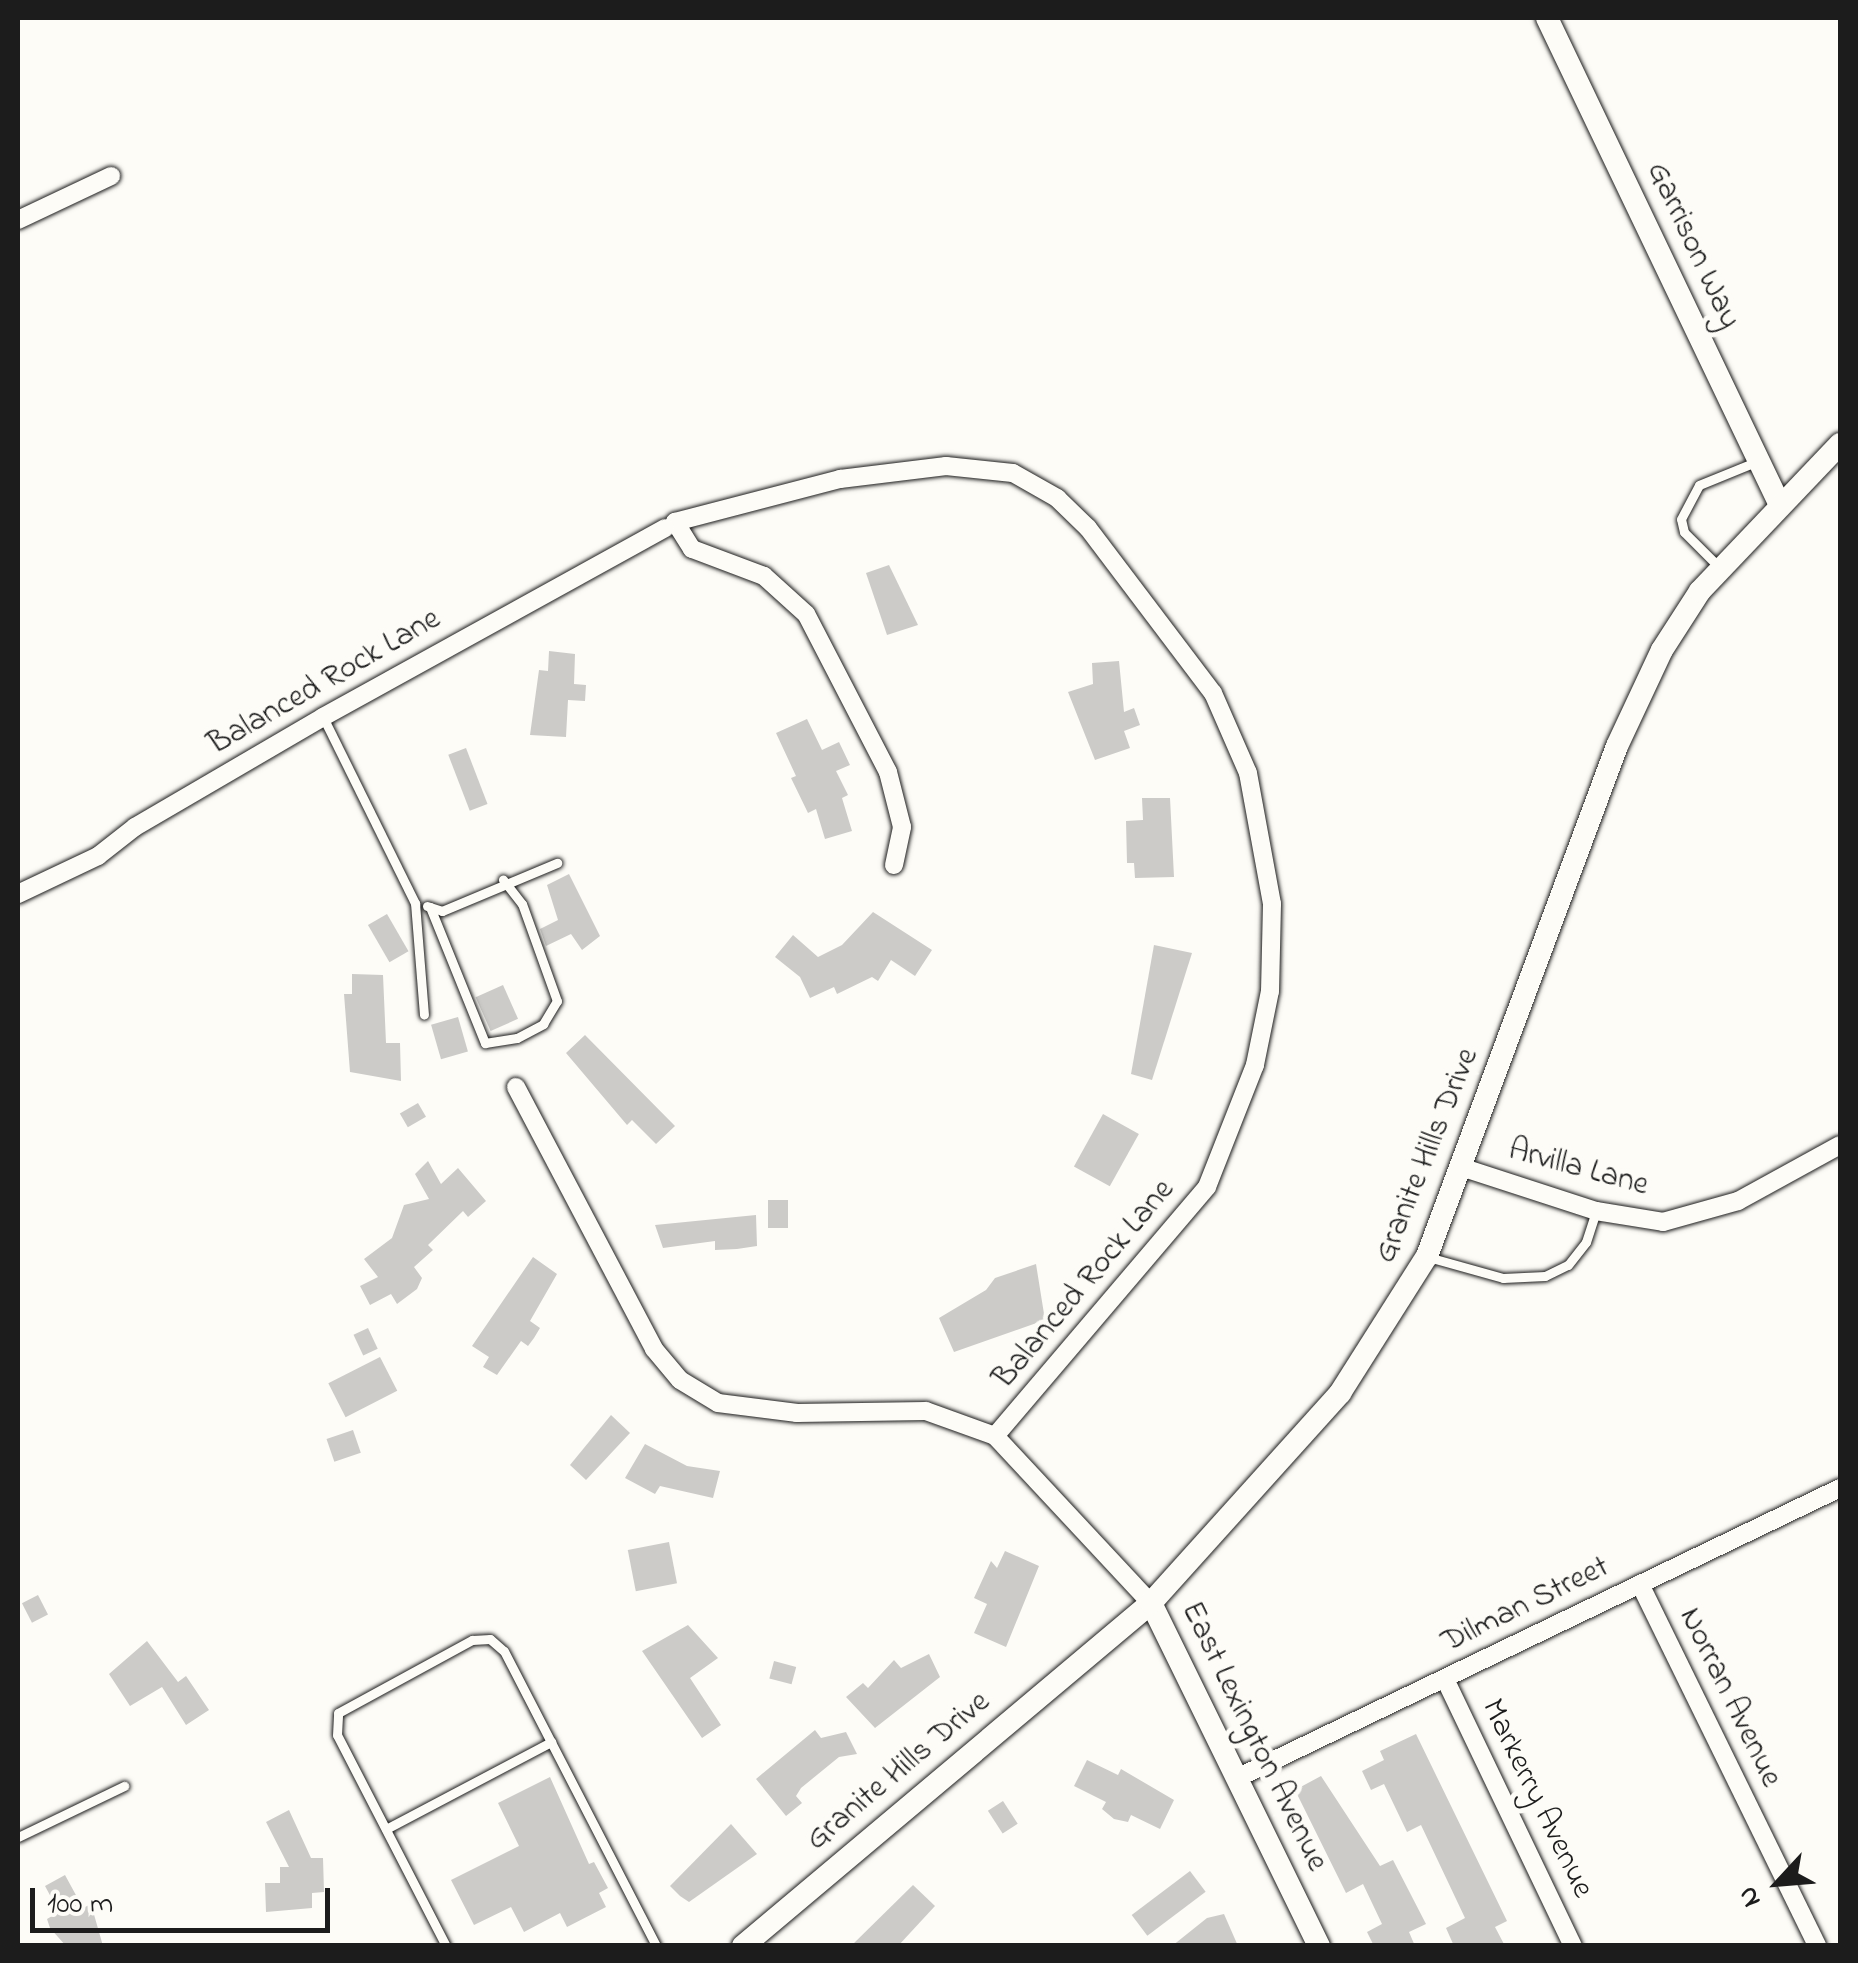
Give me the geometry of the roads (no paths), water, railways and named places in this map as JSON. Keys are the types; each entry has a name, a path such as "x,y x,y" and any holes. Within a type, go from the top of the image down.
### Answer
{"street":[{"name":"Garrison Way","path":"1547,18 1778,503"},
{"path":"18,220 112,176"},
{"name":"Granite Hills Drive","path":"742,1946 1151,1602 1340,1394 1427,1256 1464,1168 1617,746 1662,650 1720,568 1778,503 1840,444"},
{"name":"Balanced Rock Lane","path":"18,894 98,856 135,827 324,717 670,525 840,480 946,466 1013,473 1056,498 1111,554 1213,693 1248,773 1272,904 1270,992 1255,1065 1229,1140 1207,1186 1166,1240 995,1436"},
{"path":"670,525 692,549 764,576 806,614 888,772 902,827 894,866"},
{"name":"East Lexington Avenue","path":"516,1087 654,1349 680,1380 718,1403 797,1414 908,1409 995,1436 1151,1602 1319,1946"},
{"name":"Arvilla Lane","path":"1464,1168 1596,1210 1663,1222 1738,1200 1840,1145"},
{"name":"Dilman Street","path":"1237,1778 1840,1488"},
{"name":"Norran Avenue","path":"1640,1584 1817,1946"},
{"name":"Markerry Avenue","path":"1445,1679 1573,1946"}],"lane":[{"path":"1720,568 1684,532 1681,519 1699,485 1758,460"},
{"path":"324,717 415,903 424,1015"},
{"path":"415,903 442,911 503,880 557,863"},
{"path":"430,907 485,1043 517,1038 543,1024 557,1001 522,904 503,880"},
{"path":"1427,1256 1503,1278 1546,1276 1577,1254 1596,1210"},
{"path":"446,1946 337,1735 338,1713 472,1640 490,1639 504,1651 656,1946"},
{"path":"386,1829 551,1742"},
{"path":"18,1837 124,1786"}]}
